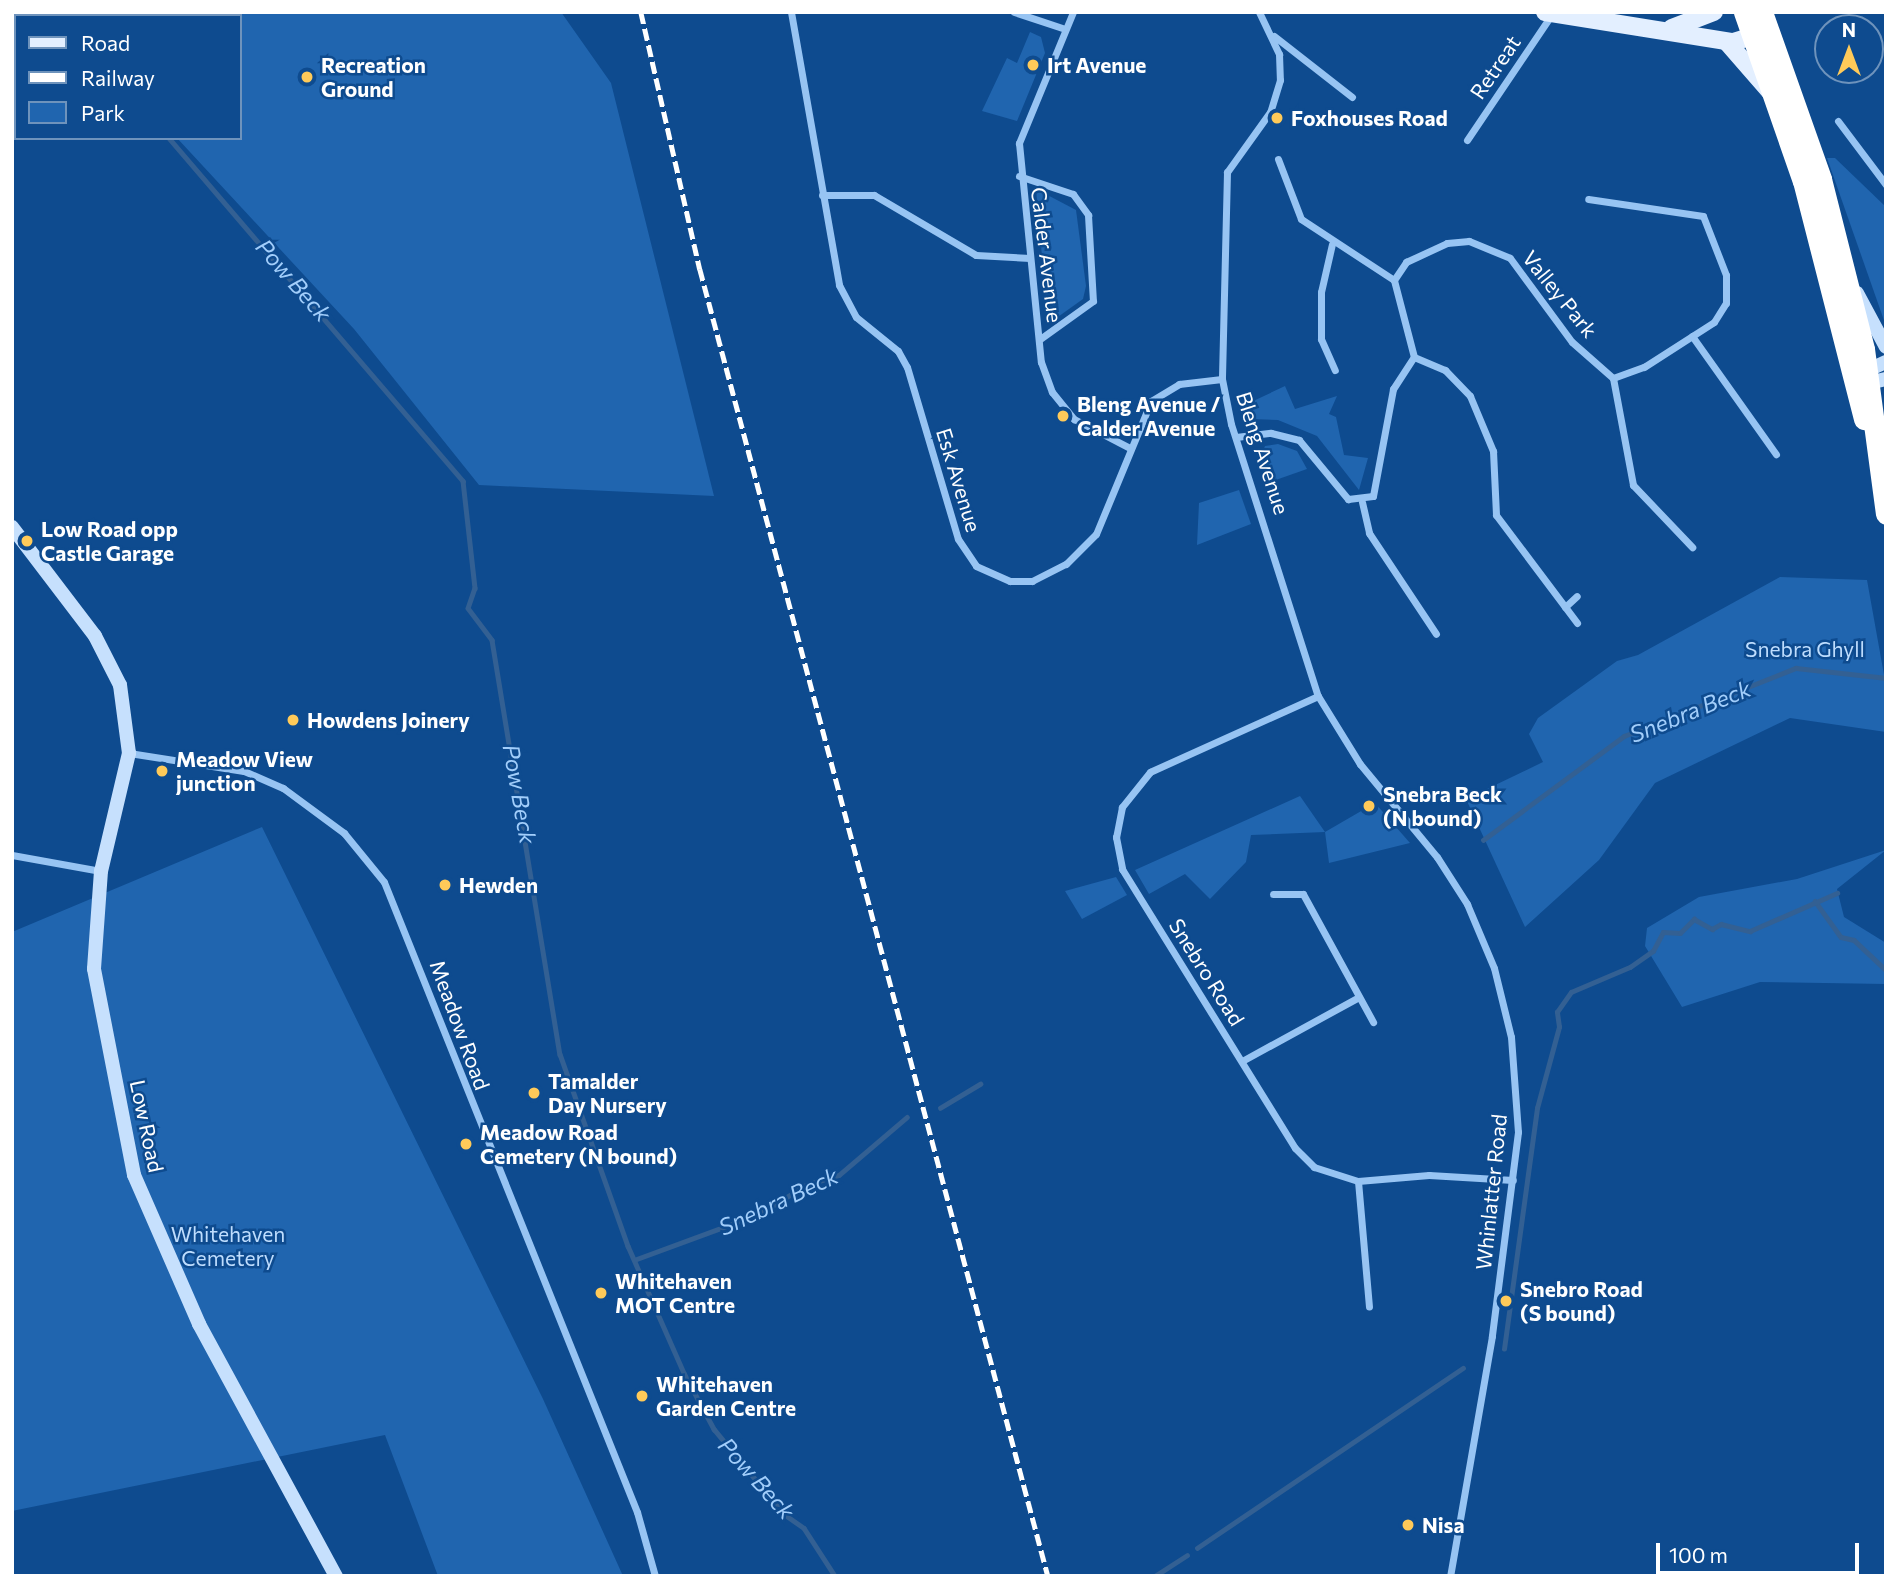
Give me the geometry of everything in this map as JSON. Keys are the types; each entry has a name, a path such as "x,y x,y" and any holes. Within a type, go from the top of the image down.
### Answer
{"highway":[{"path":"1744,12 1774,96 1831,279 1873,376"},
{"path":"1761,12 1776,47 1839,250 1873,376 1877,462 1886,514"}],"main road":[{"path":"1669,29 1714,12"},
{"path":"1752,36 1761,12"},
{"path":"1549,13 1693,32 1752,36 1776,47"},
{"path":"1693,32 1727,42 1752,36"},
{"path":"1727,42 1774,96"},
{"path":"1839,250 1886,347"},
{"name":"Low Road","path":"12,527 95,636 120,685 129,753 101,871 94,969 134,1175 199,1324 336,1576"}],"street":[{"name":"Esk Avenue","path":"791,12 813,150 839,285 856,317 898,351 907,367 958,539 976,566 1010,581 1032,580 1066,564 1096,534 1142,415 1164,390 1222,379"},
{"path":"1014,12 1065,29"},
{"name":"Calder Avenue","path":"1073,12 1024,123 1020,176 1040,339 1045,378 1062,406 1087,427 1128,447"},
{"path":"1259,12 1273,36 1352,97"},
{"name":"Retreat","path":"1467,140 1549,13"},
{"name":"Bleng Avenue","path":"1273,36 1279,54 1277,97 1227,172 1222,379 1236,437 1318,696"},
{"path":"1838,121 1886,185"},
{"path":"1278,159 1301,219 1332,244 1394,280 1415,357 1393,389 1378,485 1362,502"},
{"name":"Calder Avenue","path":"1020,176 1073,194 1088,215 1093,301 1040,339"},
{"path":"822,195 846,192 893,201 976,255 1030,258"},
{"path":"1588,199 1703,216 1726,275 1726,303 1714,322 1613,379 1633,485 1692,547"},
{"name":"Valley Park","path":"1394,280 1406,262 1457,241 1510,258 1572,342 1613,379"},
{"path":"1332,244 1321,292 1321,339 1335,370"},
{"path":"1692,336 1776,454"},
{"path":"1415,357 1445,370 1470,396 1493,451 1496,515 1577,623"},
{"path":"1236,437 1271,433 1298,440 1339,491 1362,502 1375,543 1436,634"},
{"path":"1565,607 1577,596"},
{"name":"Snebro Road","path":"1318,696 1150,772 1128,796 1119,818 1122,869 1305,1160 1358,1181 1452,1175 1513,1180"},
{"name":"Whinlatter Road","path":"1318,696 1368,775 1437,857 1482,938 1511,1037 1518,1132 1513,1180 1450,1576"},
{"name":"Meadow Road","path":"129,753 244,771 283,788 344,833 384,882 637,1512 655,1576"},
{"path":"12,855 101,871"},
{"path":"1273,894 1303,894 1357,998 1373,1022"},
{"path":"1242,1061 1357,998"},
{"path":"1358,1181 1369,1307"}],"green space":[{"path":"60,12 561,12 611,83 714,496 479,485 354,329 179,140 242,140 242,14"},
{"path":"1030,32 1041,37 1045,53 1017,121 982,111 1007,58 1017,63"},
{"path":"1827,158 1835,158 1886,207 1886,326"},
{"path":"1036,189 1076,210 1086,286 1083,299 1048,324"},
{"path":"1285,386 1295,409 1337,396 1329,414 1336,417 1344,455 1368,458 1359,490 1317,436 1278,420 1251,419 1249,403"},
{"path":"1278,444 1297,451 1307,469 1270,482 1261,456 1265,446"},
{"path":"1239,490 1251,524 1197,545 1199,503"},
{"name":"Snebra Ghyll","path":"1780,577 1867,580 1886,686 1886,732 1790,718 1655,783 1599,860 1525,927 1466,799 1543,762 1529,734 1538,718 1617,661 1638,655"},
{"path":"1300,796 1325,832 1251,835 1246,862 1210,899 1185,874 1149,894 1135,870"},
{"path":"1375,803 1410,843 1329,863 1325,832"},
{"name":"Whitehaven Cemetery","path":"262,827 543,1399 623,1576 438,1576 385,1435 12,1511 12,932"},
{"path":"1886,850 1837,889 1844,917 1886,943 1886,984 1760,982 1682,1007 1645,946 1647,928 1699,897 1797,879"},
{"path":"1116,877 1127,895 1082,919 1065,891"}],"waterway":[{"name":"Pow Beck","path":"171,140 463,481 475,588 468,608 492,640 560,1054 628,1246 684,1373 714,1429 784,1514 804,1528 835,1576"},
{"name":"Snebra Beck","path":"1483,840 1624,736 1796,668 1886,678"},
{"path":"1504,1349 1537,1108 1559,1027 1557,1012 1571,992 1630,967 1653,951 1663,932 1680,933 1694,919 1712,929 1721,924 1750,931 1837,893"},
{"path":"1815,901 1841,937 1854,940 1886,970"},
{"name":"Snebra Beck","path":"940,1108 980,1084"},
{"name":"Snebra Beck","path":"634,1260 759,1214 806,1185 839,1175 907,1117"},
{"path":"1197,1548 1463,1368"},
{"path":"1155,1576 1187,1555"}],"railway":[{"path":"641,12 700,269 1048,1576"}],"place":[{"name":"Irt Avenue","path":"1033,65"},
{"name":"Recreation Ground","path":"307,77"},
{"name":"Foxhouses Road","path":"1277,118"},
{"name":"Bleng Avenue / Calder Avenue","path":"1063,416"},
{"name":"Low Road opp Castle Garage","path":"27,541"},
{"name":"Howdens Joinery","path":"293,720"},
{"name":"Meadow View junction","path":"162,771"},
{"name":"Snebra Beck (N bound)","path":"1369,806"},
{"name":"Hewden","path":"445,885"},
{"name":"Tamalder Day Nursery","path":"534,1093"},
{"name":"Meadow Road Cemetery (N bound)","path":"466,1144"},
{"name":"Whitehaven MOT Centre","path":"601,1293"},
{"name":"Snebro Road (S bound)","path":"1506,1301"},
{"name":"Whitehaven Garden Centre","path":"642,1396"},
{"name":"Nisa","path":"1408,1525"}]}
